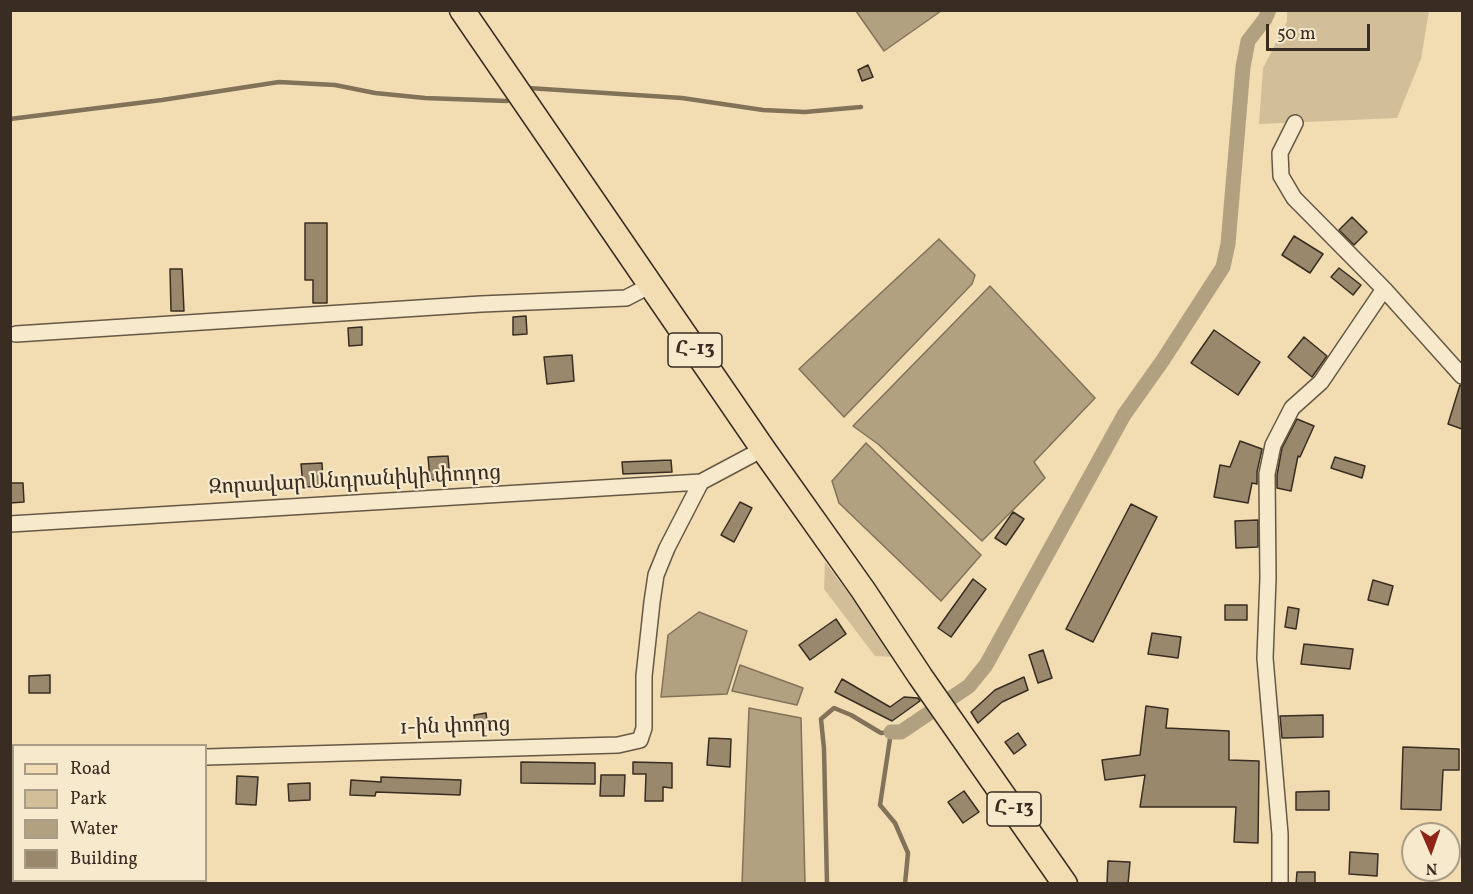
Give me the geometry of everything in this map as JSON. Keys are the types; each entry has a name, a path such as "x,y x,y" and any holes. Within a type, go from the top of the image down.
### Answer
{"main road":[{"name":"Հ-13","path":"462,10 1065,884"}],"street":[{"path":"1295,123 1280,153 1281,176 1294,198 1384,289 1462,376"},
{"path":"16,334 457,305 626,298 651,285"},
{"path":"1280,884 1280,834 1265,658 1268,568 1267,474 1273,445 1292,408 1321,382 1384,289"},
{"path":"702,482 763,449"},
{"name":"Զորավար Անդրանիկի փողոց","path":"10,524 702,482"},
{"name":"1-ին փողոց","path":"207,757 618,745 640,740 644,728 644,676 656,574 702,482"}],"green space":[{"path":"1287,11 1429,11 1421,59 1397,118 1259,124 1263,68 1287,21"},
{"path":"825,562 896,657 875,656 824,589"}],"water":[{"path":"856,11 941,11 884,51"},
{"path":"939,239 975,275 972,284 844,417 799,369"},
{"path":"990,286 1095,398 1034,462 1045,478 982,541 878,444 853,426"},
{"path":"866,443 981,555 941,601 839,503 832,481"},
{"path":"699,612 747,631 727,694 661,697 668,635"},
{"path":"740,665 803,688 797,705 732,691"},
{"path":"749,708 801,718 805,883 742,883"}],"building":[{"path":"868,65 873,77 862,81 858,70"},
{"path":"1352,217 1367,232 1354,245 1339,230"},
{"path":"305,223 327,223 327,303 313,303 313,280 305,280"},
{"path":"1294,236 1323,254 1310,273 1282,255"},
{"path":"1339,268 1361,285 1353,295 1331,277"},
{"path":"170,269 182,269 184,311 171,311"},
{"path":"526,316 527,334 513,335 513,317"},
{"path":"362,327 362,345 349,346 348,328"},
{"path":"1214,330 1260,362 1238,395 1191,363"},
{"path":"1304,337 1327,356 1312,377 1288,357"},
{"path":"572,355 574,381 547,384 544,357"},
{"path":"1460,385 1462,386 1462,429 1448,424"},
{"path":"1297,419 1314,426 1300,457 1298,456 1291,491 1277,488 1277,475 1282,448"},
{"path":"1240,441 1262,449 1257,484 1252,483 1248,503 1214,497 1220,465 1230,467"},
{"path":"448,456 450,479 430,480 428,457"},
{"path":"1335,457 1365,466 1362,478 1331,468"},
{"path":"671,460 672,472 623,474 622,462"},
{"path":"322,463 323,486 303,487 301,464"},
{"path":"10,483 23,483 24,502 10,503"},
{"path":"740,502 752,508 734,542 721,535"},
{"path":"1131,504 1157,517 1093,642 1066,629"},
{"path":"1013,512 1024,519 1006,545 995,538"},
{"path":"1258,520 1258,547 1236,548 1235,521"},
{"path":"973,579 986,589 951,637 938,628"},
{"path":"1373,580 1393,586 1388,605 1368,600"},
{"path":"1225,605 1247,605 1247,620 1225,620"},
{"path":"1288,607 1299,609 1296,629 1285,627"},
{"path":"836,619 846,634 810,660 799,645"},
{"path":"1152,633 1181,637 1178,658 1148,654"},
{"path":"1304,644 1353,649 1350,669 1301,664"},
{"path":"1043,650 1052,678 1038,683 1029,655"},
{"path":"50,675 50,693 29,693 29,676"},
{"path":"1024,677 1028,690 1002,702 978,723 971,712 995,690"},
{"path":"842,679 890,707 904,697 918,698 920,701 892,721 835,692"},
{"path":"1146,706 1168,709 1166,728 1229,731 1229,760 1259,761 1258,843 1234,842 1236,807 1140,807 1145,775 1105,780 1102,760 1140,755"},
{"path":"486,713 488,728 475,729 474,715"},
{"path":"1323,715 1323,737 1282,738 1280,716"},
{"path":"1018,733 1026,745 1014,754 1005,742"},
{"path":"709,738 731,739 730,767 707,765"},
{"path":"1403,747 1459,749 1459,770 1443,770 1441,810 1401,809"},
{"path":"521,762 595,763 595,784 521,783"},
{"path":"633,762 672,763 672,788 663,787 663,801 645,801 646,774 633,774"},
{"path":"601,775 625,775 624,796 600,796"},
{"path":"237,776 258,777 256,805 236,804"},
{"path":"381,777 461,780 460,795 376,792 375,796 350,795 351,780 381,782"},
{"path":"310,783 310,800 289,801 288,784"},
{"path":"964,791 979,812 963,823 948,802"},
{"path":"1329,791 1329,810 1296,810 1296,792"},
{"path":"1350,852 1378,854 1377,876 1349,874"},
{"path":"1108,861 1130,862 1128,884 1107,884"},
{"path":"1297,872 1315,872 1315,884 1296,884"}],"waterway":[{"path":"891,732 901,732 969,686 986,665 1124,415 1163,360 1223,267 1228,244 1243,67 1248,41 1269,10"},
{"path":"10,119 162,100 279,82 335,85 375,93 425,98 507,101"},
{"path":"528,88 682,98 763,110 805,112 861,107"},
{"path":"827,884 824,749 821,719 834,708 851,715 881,733 891,732 880,805 895,823 908,853 905,884"}]}
